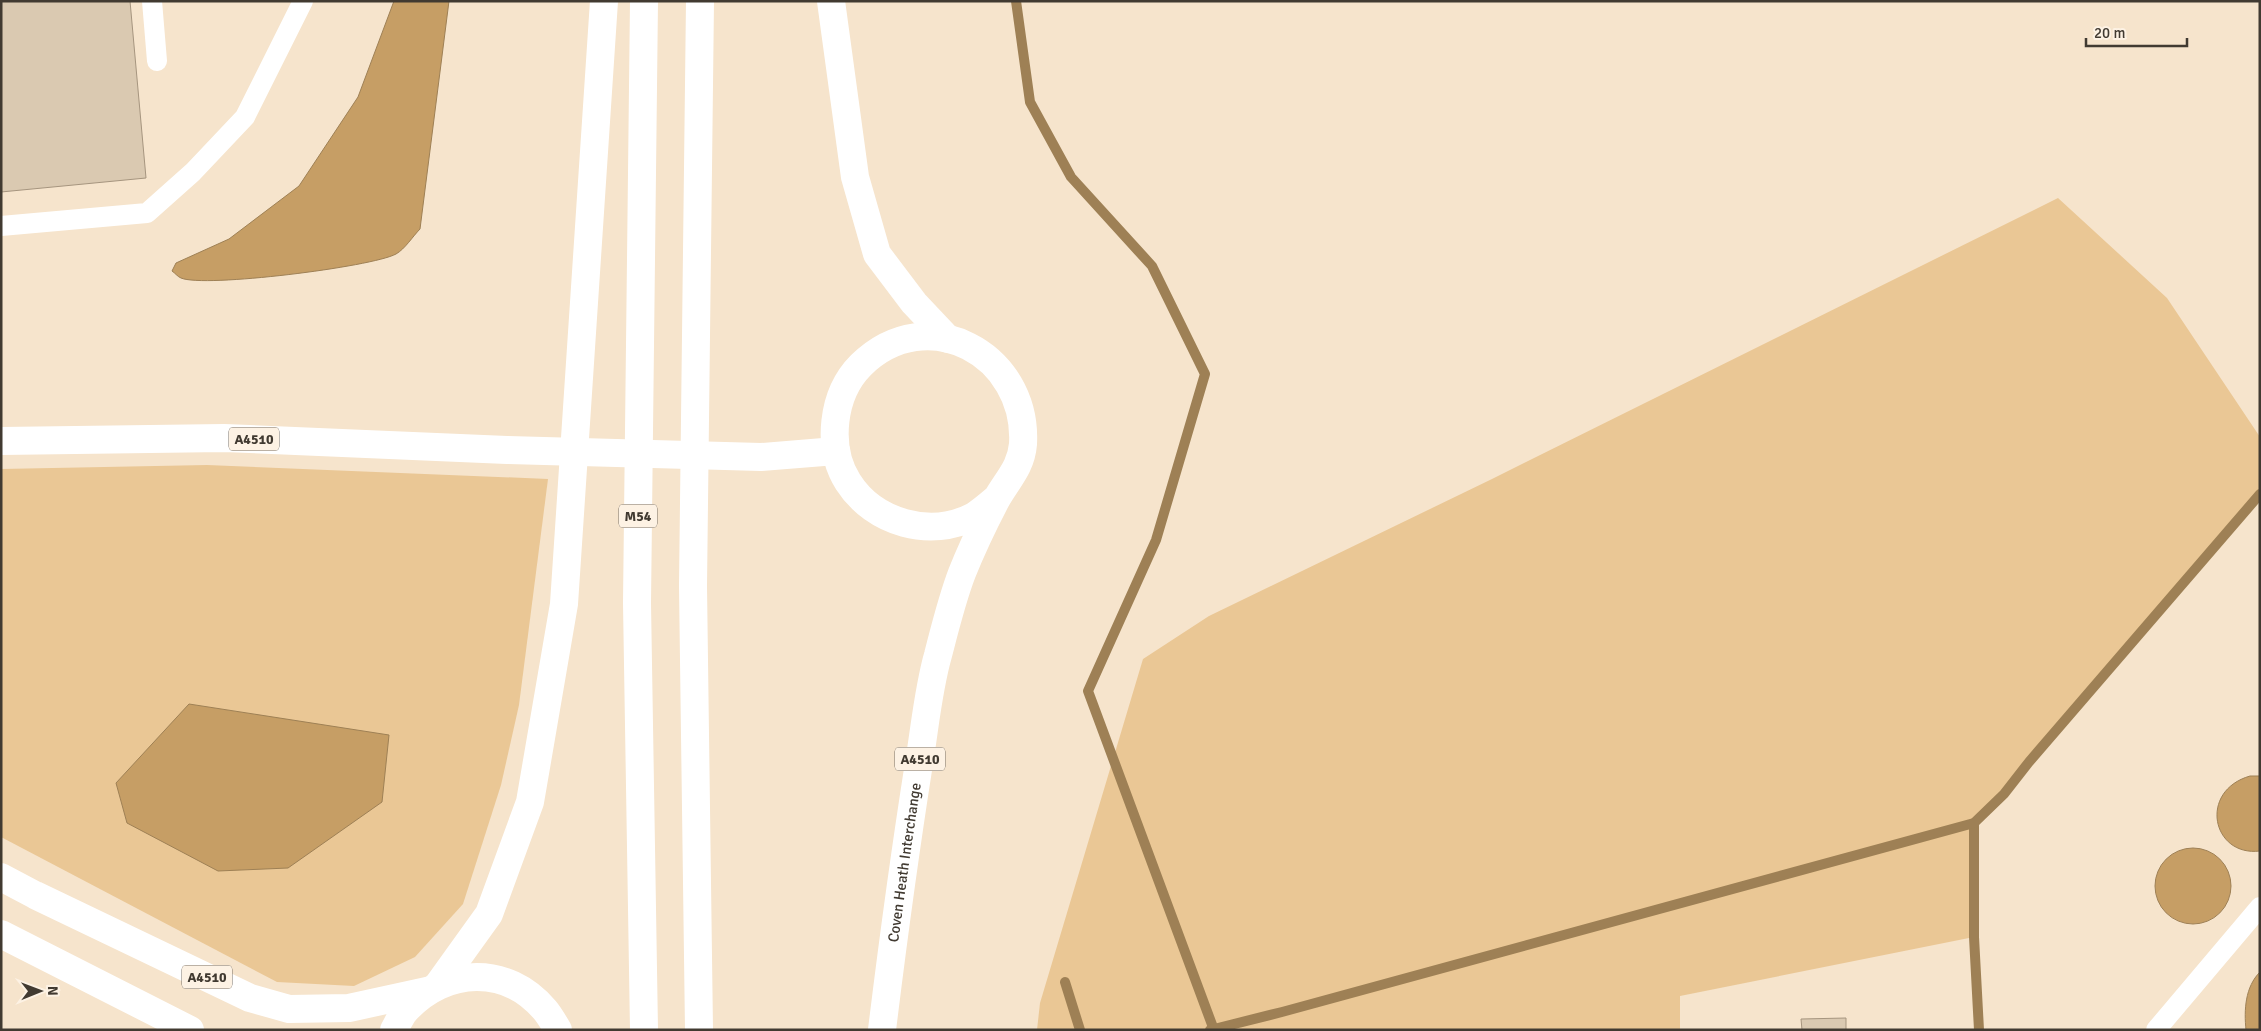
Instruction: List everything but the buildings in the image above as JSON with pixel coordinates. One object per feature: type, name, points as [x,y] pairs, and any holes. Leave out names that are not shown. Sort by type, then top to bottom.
[{"type":"main road","points":[[433,988],[489,914],[532,793],[564,604],[604,1]]},
{"type":"main road","name":"M54","points":[[644,1],[637,603],[644,1030]]},
{"type":"main road","points":[[698,1030],[693,586],[700,1]]},
{"type":"main road","points":[[831,1],[855,177],[877,254],[914,303],[948,339]]},
{"type":"main road","name":"Coven Heath Interchange","points":[[882,1030],[900,878],[936,660],[962,574],[997,498],[1014,475],[1023,447],[1023,418],[1014,390],[998,367],[975,348],[948,339],[916,338],[886,347],[861,366],[843,392],[834,422],[836,451],[847,481],[866,503],[890,519],[918,527],[947,526],[974,516],[997,498]]},
{"type":"main road","name":"A4510","points":[[1,441],[224,438],[507,450],[761,457],[836,451]]},
{"type":"main road","name":"A4510","points":[[1,877],[35,896],[250,998],[289,1010],[349,1008],[433,988],[461,978],[485,977],[508,983],[529,994],[546,1011],[558,1030]]},
{"type":"main road","points":[[1,934],[190,1030]]},
{"type":"main road","name":"A4510","points":[[394,1030],[405,1011],[433,988]]},
{"type":"lane","points":[[152,1],[157,61]]},
{"type":"lane","points":[[1,226],[147,213],[193,172],[245,117],[303,1]]},
{"type":"lane","points":[[2156,1030],[2260,907]]},
{"type":"shaded area","points":[[394,1],[449,1],[420,229],[406,246],[396,254],[356,265],[253,278],[196,280],[179,277],[172,271],[176,263],[229,239],[299,186],[358,97]]},
{"type":"shaded area","points":[[2058,198],[2167,298],[2260,437],[2260,494],[2029,762],[2004,794],[1974,823],[1974,937],[1680,996],[1680,1030],[1037,1030],[1040,1003],[1143,659],[1209,616],[1492,479]]},
{"type":"shaded area","points":[[207,465],[548,479],[519,705],[501,785],[463,904],[415,957],[354,986],[277,982],[1,837],[1,469]]},
{"type":"shaded area","points":[[189,704],[389,735],[382,802],[288,868],[218,871],[127,823],[116,783]]},
{"type":"shaded area","points":[[2250,776],[2260,776],[2260,851],[2244,850],[2231,844],[2222,834],[2218,821],[2218,808],[2223,795],[2234,784]]},
{"type":"shaded area","points":[[2193,848],[2207,851],[2220,859],[2228,872],[2231,886],[2228,900],[2220,913],[2207,921],[2193,924],[2179,921],[2166,913],[2158,900],[2155,886],[2158,872],[2166,859],[2179,851]]},
{"type":"shaded area","points":[[2260,972],[2260,1030],[2246,1030],[2245,1015],[2248,992]]},
{"type":"waterway","points":[[1016,1],[1030,102],[1071,177],[1152,266],[1205,374],[1156,540],[1088,691],[1214,1030]]},
{"type":"waterway","points":[[1210,1030],[1974,823],[2004,794],[2029,762],[2260,494]]},
{"type":"waterway","points":[[1974,823],[1974,937],[1979,1030]]},
{"type":"waterway","points":[[1065,982],[1080,1030]]}]
